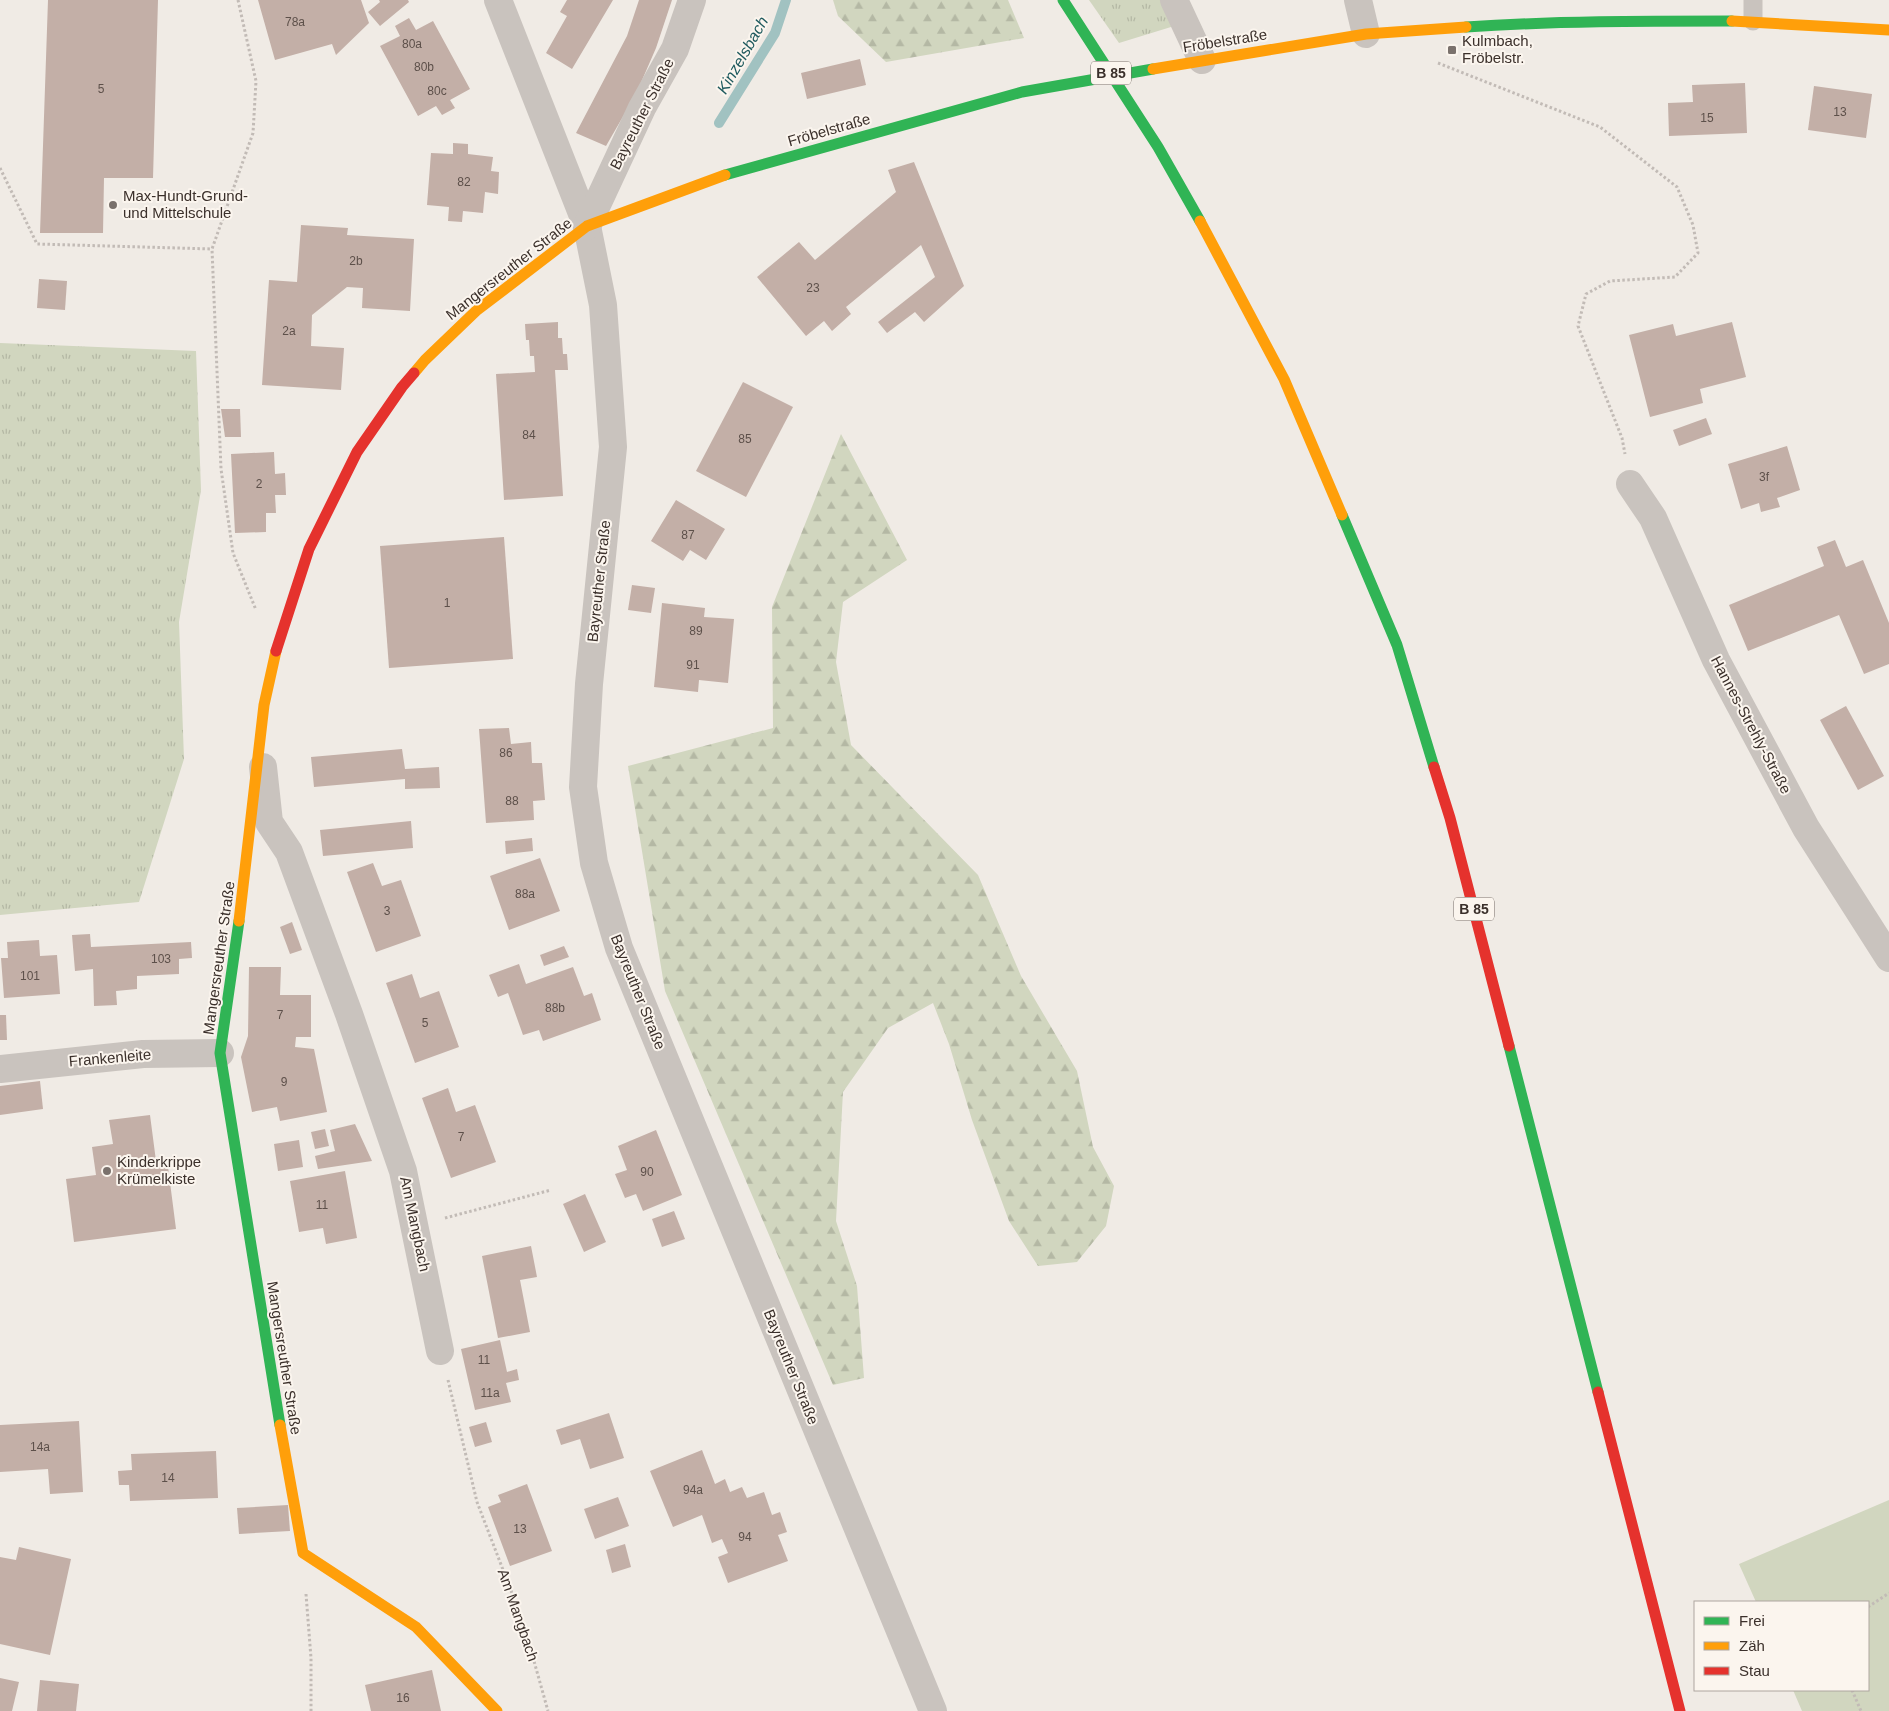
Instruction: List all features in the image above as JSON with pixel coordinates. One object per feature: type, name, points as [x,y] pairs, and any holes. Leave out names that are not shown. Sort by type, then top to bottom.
[{"type":"street","name":"Bayreuther Straße","points":[[498,0],[587,226],[603,306],[613,447],[589,684],[582,787],[594,864],[619,948],[933,1711]]},
{"type":"street","name":"Bayreuther Straße","points":[[587,226],[642,108],[675,49],[692,0]]},
{"type":"street","name":"B 85","points":[[1063,0],[1158,147],[1216,249],[1284,379],[1396,645],[1450,818],[1680,1711]]},
{"type":"street","points":[[1174,0],[1202,60]]},
{"type":"street","points":[[1358,0],[1366,34]]},
{"type":"street","name":"Fröbelstraße","points":[[587,226],[712,179],[1022,92],[1202,60],[1366,34],[1515,24],[1631,21],[1753,21],[1889,30]]},
{"type":"street","name":"Mangersreuther Straße","points":[[303,1553],[272,1381],[220,1053],[242,904],[264,705],[274,657],[309,549],[357,452],[402,387],[425,360],[476,311],[587,226]]},
{"type":"street","name":"Hannes-Strehly-Straße","points":[[1630,484],[1653,518],[1716,660],[1806,828],[1889,958]]},
{"type":"street","name":"Am Mangbach","points":[[260,745],[269,822],[289,852],[349,1014],[403,1171],[440,1351]]},
{"type":"street","name":"Frankenleite","points":[[0,1069],[142,1054],[220,1053]]},
{"type":"street","points":[[303,1553],[416,1627],[497,1711]]},
{"type":"lane","points":[[1753,0],[1753,21]]},
{"type":"path","points":[[238,0],[256,81],[253,133],[212,249],[221,469],[233,552],[274,657]]},
{"type":"path","points":[[1429,59],[1600,127],[1677,187],[1693,225],[1698,253],[1675,277],[1610,282],[1586,294],[1578,326],[1622,438],[1630,484]]},
{"type":"path","points":[[0,168],[38,244],[212,249]]},
{"type":"path","points":[[415,1226],[551,1190]]},
{"type":"path","name":"Am Mangbach","points":[[440,1351],[477,1502],[523,1622],[548,1711]]},
{"type":"path","points":[[303,1553],[311,1658],[311,1711]]},
{"type":"path","points":[[1869,1607],[1889,1593]]},
{"type":"path","points":[[1852,1691],[1861,1711]]},
{"type":"green space","points":[[833,0],[1008,0],[1024,38],[886,62],[838,16]]},
{"type":"green space","points":[[1089,0],[1174,0],[1184,23],[1119,43]]},
{"type":"green space","points":[[0,343],[196,351],[201,490],[179,622],[184,759],[139,902],[0,915]]},
{"type":"green space","points":[[841,434],[907,560],[843,602],[836,662],[851,745],[978,875],[1021,976],[1077,1071],[1093,1147],[1114,1186],[1106,1226],[1077,1262],[1038,1266],[1009,1221],[972,1120],[949,1044],[933,1003],[888,1028],[843,1092],[836,1221],[857,1286],[864,1378],[833,1385],[665,991],[628,766],[773,728],[772,607]]},
{"type":"green space","points":[[1889,1500],[1889,1711],[1802,1711],[1793,1691],[1869,1691],[1869,1601],[1756,1601],[1739,1564]]},
{"type":"building","points":[[48,0],[158,0],[153,178],[104,178],[103,233],[40,233]]},
{"type":"building","points":[[258,0],[361,0],[369,23],[336,55],[332,44],[275,60]]},
{"type":"building","points":[[379,0],[408,0],[409,2],[380,26],[368,12],[380,2]]},
{"type":"building","points":[[567,0],[613,0],[572,69],[546,53],[567,16],[560,12]]},
{"type":"building","points":[[639,0],[672,0],[656,48],[636,94],[606,146],[576,133],[627,36]]},
{"type":"building","points":[[409,18],[416,30],[433,21],[470,89],[450,100],[455,108],[442,115],[436,106],[418,116],[380,46],[400,36],[395,26]]},
{"type":"building","points":[[860,59],[866,85],[807,99],[801,73]]},
{"type":"building","points":[[1745,83],[1747,133],[1669,136],[1668,103],[1693,102],[1692,85]]},
{"type":"building","points":[[1814,86],[1872,94],[1866,138],[1808,130]]},
{"type":"building","points":[[453,143],[468,144],[468,154],[493,157],[491,171],[499,172],[498,194],[485,192],[483,213],[463,211],[462,222],[448,221],[449,207],[427,205],[431,153],[453,154]]},
{"type":"building","points":[[914,162],[964,286],[924,322],[915,312],[887,333],[878,322],[935,277],[921,245],[846,307],[851,314],[832,331],[824,321],[806,336],[757,277],[799,242],[815,260],[896,192],[888,170]]},
{"type":"building","points":[[301,225],[348,228],[347,235],[414,239],[410,311],[362,308],[363,288],[347,287],[312,315],[311,346],[344,348],[341,390],[262,385],[269,280],[297,282]]},
{"type":"building","points":[[39,279],[67,281],[65,310],[37,308]]},
{"type":"building","points":[[558,322],[558,338],[562,338],[563,354],[567,354],[568,370],[555,370],[563,496],[504,500],[496,374],[535,372],[534,356],[530,356],[529,340],[526,340],[525,324]]},
{"type":"building","points":[[1732,322],[1746,377],[1700,389],[1703,403],[1650,417],[1629,335],[1673,324],[1676,336]]},
{"type":"building","points":[[743,382],[793,407],[746,497],[696,471]]},
{"type":"building","points":[[221,409],[240,409],[241,437],[225,437]]},
{"type":"building","points":[[1706,418],[1712,434],[1679,446],[1673,430]]},
{"type":"building","points":[[1787,446],[1800,490],[1777,498],[1780,507],[1761,512],[1759,503],[1741,509],[1728,464]]},
{"type":"building","points":[[274,452],[275,474],[285,473],[286,495],[275,495],[276,513],[266,513],[266,532],[235,533],[231,454]]},
{"type":"building","points":[[676,500],[725,529],[706,560],[690,550],[683,561],[651,541]]},
{"type":"building","points":[[504,537],[513,659],[389,668],[380,546]]},
{"type":"building","points":[[1835,540],[1846,567],[1863,560],[1889,623],[1889,664],[1864,674],[1839,615],[1748,651],[1729,605],[1824,566],[1817,547]]},
{"type":"building","points":[[632,585],[655,588],[651,613],[628,610]]},
{"type":"building","points":[[662,603],[705,608],[704,617],[734,619],[728,683],[699,680],[698,692],[654,687]]},
{"type":"building","points":[[1846,706],[1884,776],[1858,790],[1820,720]]},
{"type":"building","points":[[509,728],[511,744],[531,742],[532,763],[542,763],[545,800],[533,801],[534,820],[486,823],[479,729]]},
{"type":"building","points":[[402,749],[405,769],[439,767],[440,788],[405,789],[405,779],[314,787],[311,757]]},
{"type":"building","points":[[411,821],[413,848],[323,856],[320,830]]},
{"type":"building","points":[[532,838],[533,851],[506,854],[505,841]]},
{"type":"building","points":[[540,858],[560,911],[509,930],[490,876]]},
{"type":"building","points":[[373,863],[382,886],[401,880],[421,936],[376,952],[347,872]]},
{"type":"building","points":[[292,922],[302,950],[290,954],[280,927]]},
{"type":"building","points":[[90,934],[91,947],[191,942],[192,958],[179,959],[179,974],[137,976],[137,989],[116,991],[117,1005],[94,1006],[93,969],[75,971],[72,935]]},
{"type":"building","points":[[39,940],[40,956],[57,955],[60,994],[4,998],[1,958],[8,958],[7,942]]},
{"type":"building","points":[[564,946],[569,957],[544,966],[540,955]]},
{"type":"building","points":[[519,964],[526,984],[573,967],[584,996],[592,993],[601,1020],[543,1041],[539,1030],[523,1035],[508,993],[498,997],[489,975]]},
{"type":"building","points":[[249,967],[281,967],[280,995],[311,995],[311,1037],[296,1037],[295,1047],[314,1049],[327,1112],[280,1121],[277,1107],[252,1112],[241,1057],[248,1036]]},
{"type":"building","points":[[412,974],[420,998],[439,991],[459,1047],[415,1063],[386,983]]},
{"type":"building","points":[[0,1015],[6,1015],[7,1040],[0,1040]]},
{"type":"building","points":[[40,1081],[43,1109],[0,1115],[0,1086]]},
{"type":"building","points":[[448,1088],[456,1112],[475,1105],[496,1162],[451,1178],[422,1098]]},
{"type":"building","points":[[150,1115],[156,1161],[167,1159],[176,1229],[74,1242],[66,1179],[96,1175],[92,1147],[113,1144],[109,1120]]},
{"type":"building","points":[[355,1124],[372,1161],[318,1169],[315,1156],[335,1151],[330,1130]]},
{"type":"building","points":[[325,1129],[329,1146],[315,1149],[311,1132]]},
{"type":"building","points":[[656,1130],[682,1195],[643,1211],[636,1194],[625,1198],[615,1174],[627,1170],[618,1146]]},
{"type":"building","points":[[299,1140],[303,1167],[278,1171],[274,1144]]},
{"type":"building","points":[[345,1171],[357,1238],[326,1244],[323,1228],[299,1232],[290,1181]]},
{"type":"building","points":[[585,1194],[606,1242],[584,1252],[563,1204]]},
{"type":"building","points":[[674,1211],[685,1239],[662,1247],[652,1219]]},
{"type":"building","points":[[531,1246],[537,1277],[520,1280],[530,1332],[498,1338],[482,1256]]},
{"type":"building","points":[[500,1340],[507,1372],[517,1369],[519,1380],[506,1383],[511,1402],[475,1410],[461,1349]]},
{"type":"building","points":[[609,1413],[624,1458],[590,1469],[580,1439],[561,1445],[556,1430]]},
{"type":"building","points":[[79,1421],[83,1492],[50,1494],[48,1469],[0,1472],[0,1425]]},
{"type":"building","points":[[486,1422],[492,1442],[475,1447],[469,1427]]},
{"type":"building","points":[[702,1450],[715,1484],[725,1479],[730,1492],[742,1487],[747,1498],[764,1492],[772,1515],[780,1512],[787,1532],[778,1535],[788,1561],[728,1583],[718,1557],[728,1553],[722,1539],[712,1543],[702,1515],[673,1527],[650,1471]]},
{"type":"building","points":[[216,1451],[218,1498],[130,1501],[129,1485],[119,1485],[118,1471],[132,1470],[131,1454]]},
{"type":"building","points":[[527,1484],[552,1551],[510,1566],[488,1507],[501,1502],[498,1495]]},
{"type":"building","points":[[618,1497],[629,1526],[595,1539],[584,1509]]},
{"type":"building","points":[[288,1505],[290,1531],[239,1534],[237,1508]]},
{"type":"building","points":[[625,1544],[631,1567],[612,1573],[606,1550]]},
{"type":"building","points":[[19,1547],[71,1559],[50,1655],[0,1644],[0,1557],[16,1560]]},
{"type":"building","points":[[432,1670],[441,1711],[371,1711],[365,1685]]},
{"type":"building","points":[[0,1678],[19,1682],[12,1711],[0,1711]]},
{"type":"building","points":[[40,1680],[79,1684],[76,1711],[37,1711]]},
{"type":"waterway","name":"Kinzelsbach","points":[[719,123],[775,33],[786,0]]},
{"type":"traffic: fast","points":[[1063,0],[1158,147],[1200,221]]},
{"type":"traffic: fast","points":[[1466,27],[1566,22],[1732,21]]},
{"type":"traffic: fast","points":[[725,175],[1022,92],[1153,69]]},
{"type":"traffic: fast","points":[[1342,515],[1397,645],[1434,767]]},
{"type":"traffic: fast","points":[[239,921],[220,1053],[280,1425]]},
{"type":"traffic: fast","points":[[1509,1046],[1598,1392]]},
{"type":"traffic: slow","points":[[1732,21],[1889,30]]},
{"type":"traffic: slow","points":[[1153,69],[1366,34],[1466,27]]},
{"type":"traffic: slow","points":[[414,373],[476,311],[587,226],[725,175]]},
{"type":"traffic: slow","points":[[1200,221],[1284,379],[1342,515]]},
{"type":"traffic: slow","points":[[239,921],[264,705],[276,651]]},
{"type":"traffic: slow","points":[[280,1425],[303,1553],[416,1627],[497,1711]]},
{"type":"traffic: jam","points":[[276,651],[309,549],[357,452],[402,387],[414,373]]},
{"type":"traffic: jam","points":[[1434,767],[1450,818],[1509,1046]]},
{"type":"traffic: jam","points":[[1598,1392],[1680,1711]]},
{"type":"place","name":"Kulmbach, Fröbelstr.","points":[[1452,50]]},
{"type":"place","name":"Max-Hundt-Grund- und Mittelschule","points":[[113,205]]},
{"type":"place","name":"Kinderkrippe Krümelkiste","points":[[107,1171]]}]
